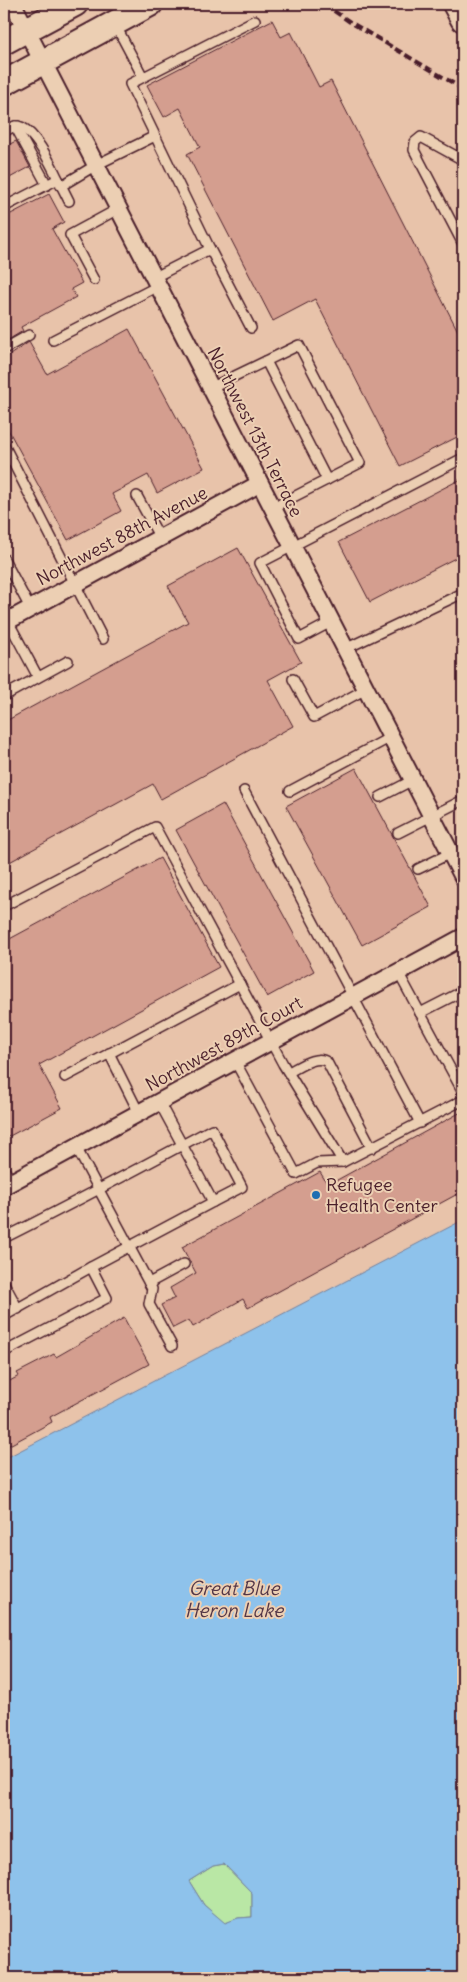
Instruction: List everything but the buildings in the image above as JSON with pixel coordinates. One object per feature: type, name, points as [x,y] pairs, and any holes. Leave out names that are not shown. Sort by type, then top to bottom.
[{"type":"main road","points":[[4,42],[75,4]]},
{"type":"main road","points":[[4,83],[150,4]]},
{"type":"main road","points":[[455,4],[463,19]]},
{"type":"street","name":"Northwest 13th Terrace","points":[[13,4],[463,877]]},
{"type":"street","name":"Northwest 88th Avenue","points":[[6,622],[259,484]]},
{"type":"street","name":"Northwest 89th Court","points":[[6,1179],[76,1147],[463,937]]},
{"type":"lane","points":[[251,328],[210,249],[130,84],[255,20]]},
{"type":"lane","points":[[114,23],[143,77]]},
{"type":"lane","points":[[4,132],[14,126],[20,126],[40,146],[48,156],[69,201]]},
{"type":"lane","points":[[14,126],[47,185]]},
{"type":"lane","points":[[4,207],[47,185],[60,183],[155,136]]},
{"type":"lane","points":[[463,160],[421,137],[415,142],[414,150],[463,244]]},
{"type":"lane","points":[[94,280],[70,235],[118,209]]},
{"type":"lane","points":[[53,340],[210,249]]},
{"type":"lane","points":[[4,349],[29,335]]},
{"type":"lane","points":[[210,388],[299,345],[360,463],[272,508]]},
{"type":"lane","points":[[266,361],[327,480]]},
{"type":"lane","points":[[4,445],[103,639]]},
{"type":"lane","points":[[331,622],[300,639],[260,563],[463,458]]},
{"type":"lane","points":[[137,496],[160,538]]},
{"type":"lane","points":[[4,559],[30,608]]},
{"type":"lane","points":[[345,649],[463,593]]},
{"type":"lane","points":[[6,622],[38,677]]},
{"type":"lane","points":[[4,696],[68,661]]},
{"type":"lane","points":[[293,679],[314,717],[366,689]]},
{"type":"lane","points":[[290,791],[391,737]]},
{"type":"lane","points":[[380,797],[413,780]]},
{"type":"lane","points":[[244,791],[420,1123]]},
{"type":"lane","points":[[398,833],[463,800]]},
{"type":"lane","points":[[4,906],[154,827],[271,1041],[343,1162]]},
{"type":"lane","points":[[418,869],[451,852]]},
{"type":"lane","points":[[398,972],[463,1092]]},
{"type":"lane","points":[[65,1076],[240,984]]},
{"type":"lane","points":[[420,1013],[463,990]]},
{"type":"lane","points":[[109,1053],[139,1113]]},
{"type":"lane","points":[[289,1072],[316,1059],[324,1059],[328,1062],[372,1148]]},
{"type":"lane","points":[[235,1061],[296,1174],[317,1163],[343,1162],[463,1100]]},
{"type":"lane","points":[[159,1102],[213,1202]]},
{"type":"lane","points":[[4,1238],[212,1129],[242,1187],[129,1246],[4,1316]]},
{"type":"lane","points":[[76,1147],[152,1288],[149,1304],[172,1346]]},
{"type":"lane","points":[[149,1283],[184,1264]]},
{"type":"lane","points":[[4,1352],[107,1298],[91,1267]]},
{"type":"lane","points":[[4,1283],[18,1309]]},
{"type":"green space","points":[[224,1864],[252,1893],[252,1917],[238,1918],[225,1924],[204,1905],[189,1881],[213,1866]]},
{"type":"water","name":"Great Blue Heron Lake","points":[[463,1220],[463,1978],[4,1978],[4,1459]],"holes":[[[224,1864],[252,1893],[252,1917],[238,1918],[225,1923],[204,1905],[189,1881],[213,1866]]]},
{"type":"railway","points":[[324,4],[350,22],[463,89]]},
{"type":"place","name":"Refugee Health Center","points":[[316,1195]]}]
